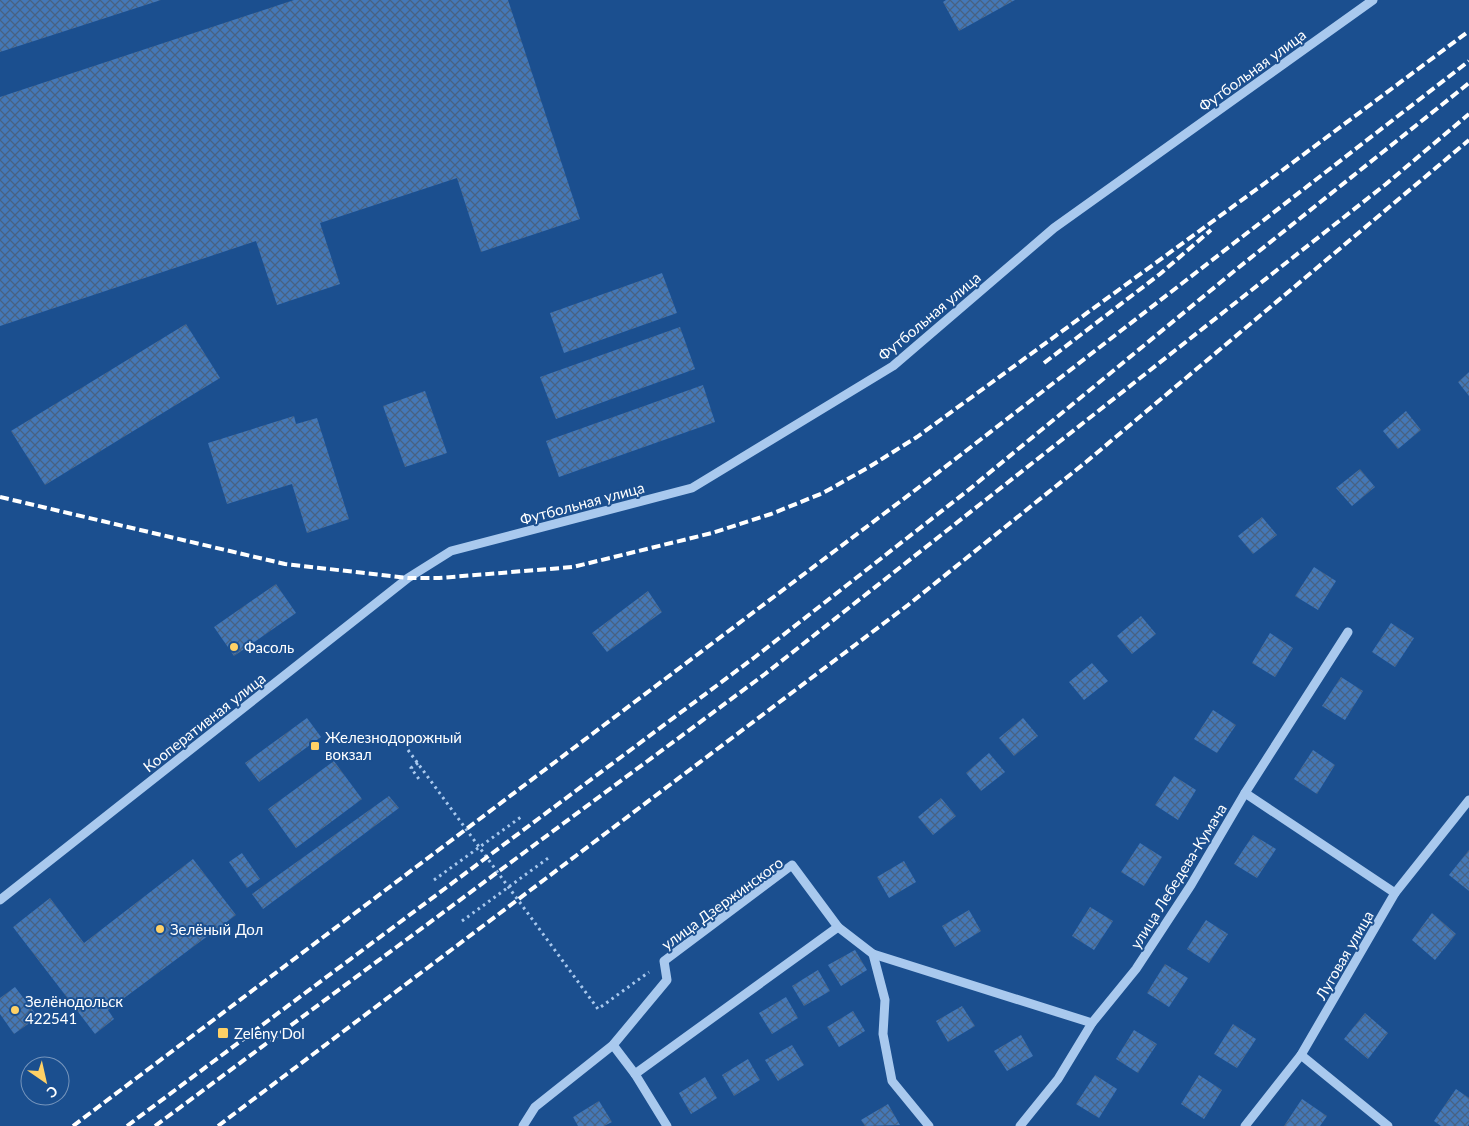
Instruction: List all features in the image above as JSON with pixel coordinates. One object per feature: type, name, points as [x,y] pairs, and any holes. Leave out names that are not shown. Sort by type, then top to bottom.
[{"type":"street","name":"Футбольная улица","points":[[451,551],[692,488],[893,366],[1054,228],[1373,0]]},
{"type":"street","name":"Кооперативная улица","points":[[0,900],[408,578],[451,551]]},
{"type":"street","name":"улица Лебедева-Кумача","points":[[1020,1126],[1058,1079],[1092,1023],[1136,969],[1192,886],[1245,792],[1348,632]]},
{"type":"street","points":[[1245,792],[1396,893]]},
{"type":"street","name":"Луговая улица","points":[[1245,1126],[1301,1055],[1396,893],[1469,800]]},
{"type":"street","name":"улица Дзержинского","points":[[523,1126],[535,1107],[613,1045],[667,980],[664,961],[792,866],[838,927],[874,954],[1092,1023]]},
{"type":"street","points":[[635,1074],[838,927]]},
{"type":"street","points":[[874,954],[885,1000],[883,1034],[892,1081],[929,1126]]},
{"type":"street","points":[[613,1045],[635,1074],[667,1126]]},
{"type":"street","points":[[1301,1055],[1388,1126]]},
{"type":"path","points":[[408,750],[598,1009],[664,961]]},
{"type":"path","points":[[418,763],[411,768],[420,782]]},
{"type":"path","points":[[434,880],[521,817]]},
{"type":"path","points":[[462,921],[551,856]]},
{"type":"building","points":[[0,0],[161,0],[0,52]]},
{"type":"building","points":[[294,0],[508,0],[580,219],[481,252],[457,178],[320,223],[340,284],[277,305],[256,241],[0,326],[0,97]]},
{"type":"building","points":[[946,0],[1015,0],[959,31],[943,2]]},
{"type":"building","points":[[662,273],[677,313],[564,353],[550,313]]},
{"type":"building","points":[[186,324],[220,378],[45,485],[11,431]]},
{"type":"building","points":[[680,327],[695,369],[556,419],[540,377]]},
{"type":"building","points":[[1469,372],[1469,396],[1458,382]]},
{"type":"building","points":[[703,385],[715,422],[559,477],[546,441]]},
{"type":"building","points":[[425,391],[447,453],[405,467],[383,406]]},
{"type":"building","points":[[1406,411],[1421,430],[1398,449],[1383,431]]},
{"type":"building","points":[[294,416],[296,424],[317,418],[349,519],[307,533],[292,484],[227,504],[208,443]]},
{"type":"building","points":[[1360,469],[1375,487],[1352,506],[1336,488]]},
{"type":"building","points":[[1262,517],[1277,535],[1253,554],[1238,536]]},
{"type":"building","points":[[1314,567],[1336,581],[1318,610],[1295,596]]},
{"type":"building","points":[[276,584],[296,613],[234,656],[214,627]]},
{"type":"building","points":[[648,591],[662,612],[607,652],[592,633]]},
{"type":"building","points":[[1141,616],[1156,634],[1132,654],[1117,636]]},
{"type":"building","points":[[1391,623],[1414,638],[1395,667],[1372,652]]},
{"type":"building","points":[[1270,633],[1293,648],[1275,677],[1252,663]]},
{"type":"building","points":[[1092,663],[1108,681],[1084,700],[1069,682]]},
{"type":"building","points":[[1341,677],[1363,691],[1345,720],[1322,706]]},
{"type":"building","points":[[1213,710],[1236,725],[1217,753],[1194,739]]},
{"type":"building","points":[[307,718],[321,737],[259,782],[245,763]]},
{"type":"building","points":[[1023,718],[1038,736],[1014,756],[999,738]]},
{"type":"building","points":[[1313,750],[1335,765],[1317,794],[1294,779]]},
{"type":"building","points":[[989,753],[1005,772],[981,791],[966,773]]},
{"type":"building","points":[[334,761],[362,799],[296,848],[268,809]]},
{"type":"building","points":[[1174,776],[1196,790],[1178,820],[1155,805]]},
{"type":"building","points":[[389,796],[399,808],[263,909],[252,894]]},
{"type":"building","points":[[941,798],[956,816],[933,835],[918,817]]},
{"type":"building","points":[[1253,835],[1276,849],[1257,878],[1234,864]]},
{"type":"building","points":[[1140,843],[1162,857],[1144,886],[1121,872]]},
{"type":"building","points":[[1469,850],[1469,891],[1449,875]]},
{"type":"building","points":[[242,853],[260,879],[247,888],[229,862]]},
{"type":"building","name":"Зелёный Дол","points":[[193,859],[236,915],[108,1010],[114,1019],[95,1034],[13,927],[50,898],[84,943]]},
{"type":"building","points":[[904,861],[916,882],[889,898],[877,877]]},
{"type":"building","points":[[1090,907],[1113,921],[1094,950],[1072,936]]},
{"type":"building","points":[[969,910],[981,931],[955,947],[942,926]]},
{"type":"building","points":[[1432,913],[1456,934],[1435,960],[1412,940]]},
{"type":"building","points":[[1206,920],[1228,934],[1209,963],[1187,949]]},
{"type":"building","points":[[855,950],[867,970],[841,986],[828,965]]},
{"type":"building","points":[[1165,964],[1188,978],[1169,1007],[1147,993]]},
{"type":"building","points":[[818,970],[830,991],[804,1006],[792,986]]},
{"type":"building","points":[[15,987],[38,1017],[14,1034],[0,1014],[0,998]]},
{"type":"building","points":[[786,997],[798,1018],[772,1034],[759,1013]]},
{"type":"building","points":[[962,1006],[975,1026],[948,1042],[936,1021]]},
{"type":"building","points":[[853,1011],[865,1031],[839,1047],[827,1027]]},
{"type":"building","points":[[1365,1013],[1388,1033],[1368,1059],[1344,1039]]},
{"type":"building","points":[[1233,1024],[1256,1039],[1237,1068],[1214,1054]]},
{"type":"building","points":[[1134,1030],[1157,1044],[1138,1073],[1116,1059]]},
{"type":"building","points":[[1021,1035],[1033,1056],[1007,1071],[994,1051]]},
{"type":"building","points":[[792,1045],[804,1065],[778,1081],[765,1060]]},
{"type":"building","points":[[748,1059],[760,1080],[734,1096],[722,1075]]},
{"type":"building","points":[[1095,1075],[1117,1089],[1099,1118],[1076,1104]]},
{"type":"building","points":[[1199,1075],[1222,1090],[1204,1119],[1181,1104]]},
{"type":"building","points":[[705,1077],[717,1098],[691,1114],[679,1093]]},
{"type":"building","points":[[1456,1089],[1469,1098],[1469,1124],[1468,1126],[1441,1126],[1434,1121]]},
{"type":"building","points":[[1302,1099],[1327,1116],[1320,1126],[1284,1126]]},
{"type":"building","points":[[599,1101],[612,1122],[604,1126],[578,1126],[573,1117]]},
{"type":"building","points":[[888,1104],[900,1125],[865,1126],[861,1120]]},
{"type":"railway","points":[[0,497],[285,564],[408,578],[439,578],[573,567],[712,533],[771,514],[823,493],[917,437],[1272,178],[1469,31]]},
{"type":"railway","points":[[73,1126],[918,488],[1469,61]]},
{"type":"railway","points":[[127,1126],[755,657],[966,492],[1238,268],[1469,83]]},
{"type":"railway","points":[[155,1126],[765,674],[1386,184],[1469,114]]},
{"type":"railway","points":[[218,1126],[908,605],[1086,462],[1469,140]]},
{"type":"railway","points":[[1044,363],[1160,274],[1211,230]]},
{"type":"place","name":"Фасоль","points":[[234,647]]},
{"type":"place","name":"Железнодорожный вокзал","points":[[315,746]]},
{"type":"place","name":"Зелёный Дол","points":[[160,929]]},
{"type":"place","name":"Зелёнодольск 422541","points":[[15,1010]]},
{"type":"place","name":"Zeleny Dol","points":[[223,1033]]}]
